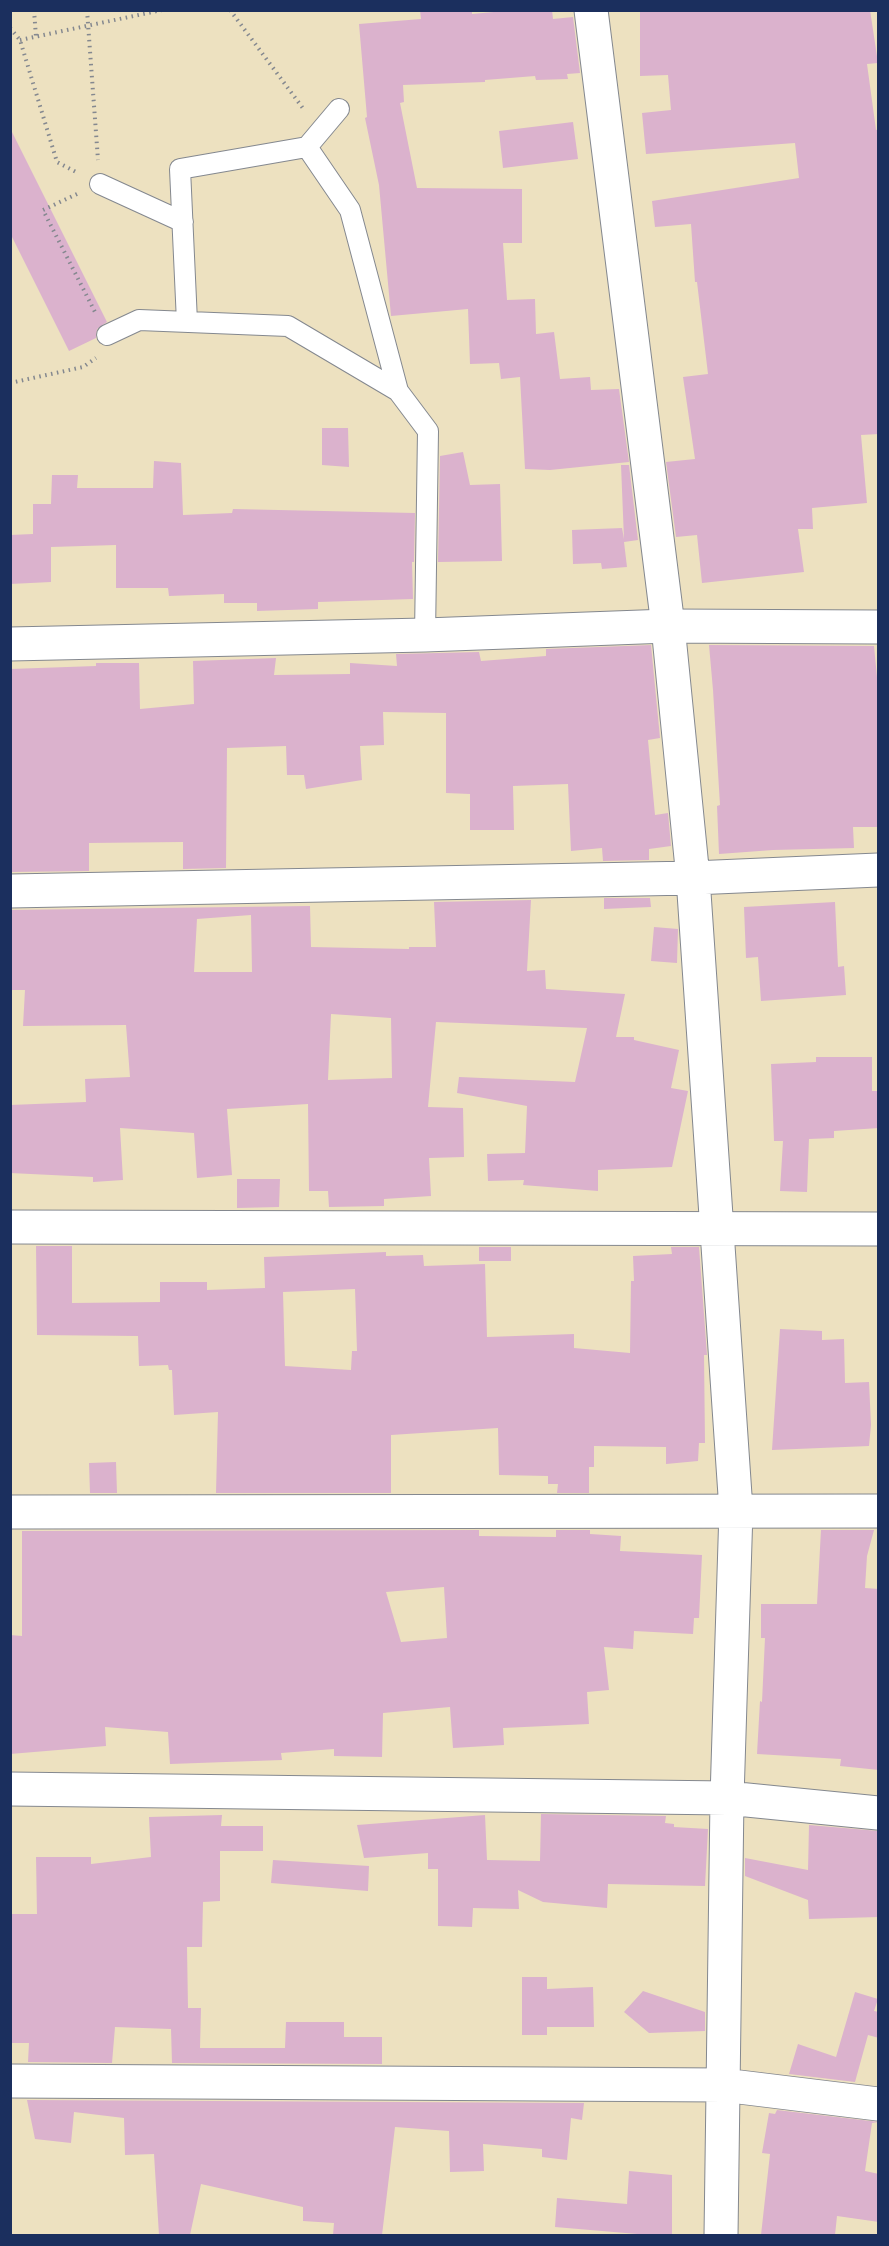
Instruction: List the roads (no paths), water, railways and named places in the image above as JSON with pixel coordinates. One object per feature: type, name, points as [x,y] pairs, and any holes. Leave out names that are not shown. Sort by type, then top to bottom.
[{"type":"street","points":[[591,10],[668,626],[693,878],[735,1510],[727,1798],[721,2235]]},
{"type":"street","points":[[10,644],[425,635],[668,626],[879,627]]},
{"type":"street","points":[[10,891],[693,878],[879,870]]},
{"type":"street","points":[[10,1227],[879,1229]]},
{"type":"street","points":[[10,1512],[879,1511]]},
{"type":"street","points":[[10,1790],[727,1798],[879,1813]]},
{"type":"street","points":[[10,2081],[723,2085],[879,2104]]},
{"type":"lane","points":[[187,322],[180,169],[307,147],[339,110]]},
{"type":"lane","points":[[307,147],[350,210],[398,391],[428,431],[425,635]]},
{"type":"lane","points":[[100,184],[183,222]]},
{"type":"lane","points":[[107,336],[139,320],[288,326],[398,391]]}]
